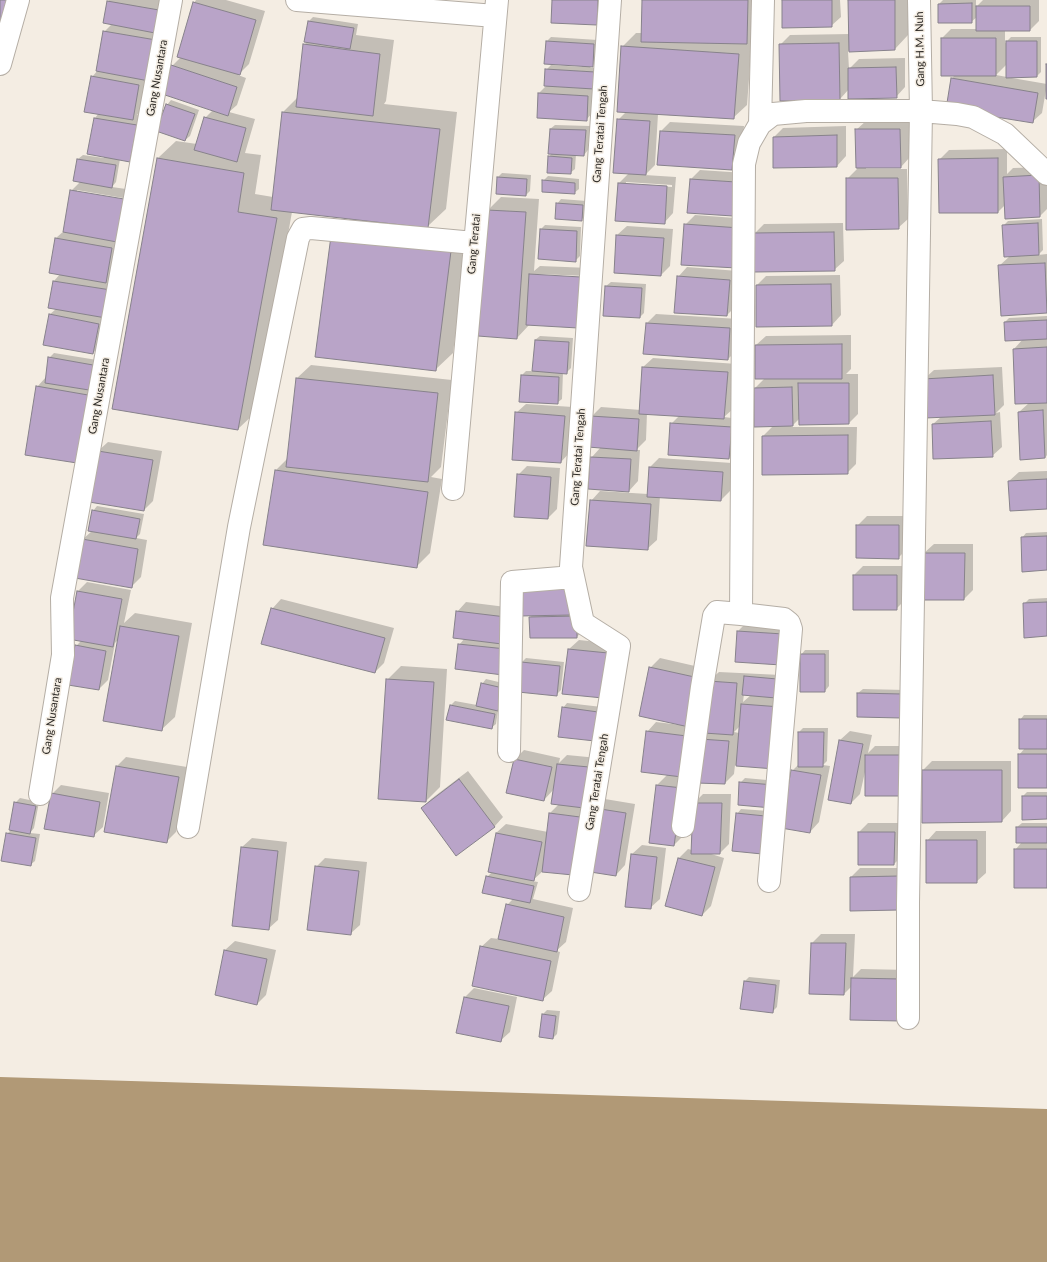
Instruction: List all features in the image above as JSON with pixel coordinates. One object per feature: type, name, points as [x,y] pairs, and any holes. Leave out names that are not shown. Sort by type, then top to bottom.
[{"type":"street","points":[[0,64],[18,0]]},
{"type":"street","name":"Gang Nusantara","points":[[40,794],[62,655],[62,598],[171,0]]},
{"type":"street","points":[[297,0],[496,8]]},
{"type":"street","name":"Gang Teratai Tengah","points":[[579,890],[619,646],[583,623],[571,567],[610,0]]},
{"type":"street","points":[[760,124],[763,0]]},
{"type":"street","name":"Gang H.M. Nuh","points":[[908,1018],[908,887],[921,105],[919,0]]},
{"type":"street","name":"Gang Teratai","points":[[453,489],[496,8]]},
{"type":"street","points":[[741,614],[744,164],[750,143],[760,124],[773,114],[921,105],[973,117],[986,122],[1005,134],[1047,174]]},
{"type":"street","points":[[188,827],[239,527],[298,238],[303,229],[311,228],[474,243]]},
{"type":"street","points":[[509,750],[512,582],[573,577]]},
{"type":"street","points":[[683,826],[702,687],[714,616],[717,612],[784,619],[789,623],[791,629],[769,881]]},
{"type":"shaded area","points":[[0,1077],[1047,1109],[1047,1262],[0,1262]]},
{"type":"building","points":[[0,0],[8,0],[0,28]]},
{"type":"building","points":[[552,0],[598,0],[597,25],[551,23]]},
{"type":"building","points":[[642,0],[748,0],[747,44],[641,42]]},
{"type":"building","points":[[782,0],[832,0],[832,27],[782,28]]},
{"type":"building","points":[[848,0],[895,0],[895,50],[849,52]]},
{"type":"building","points":[[107,1],[159,10],[155,33],[103,23]]},
{"type":"building","points":[[193,2],[256,20],[240,75],[177,57]]},
{"type":"building","points":[[972,3],[972,23],[938,23],[938,4]]},
{"type":"building","points":[[976,6],[1030,6],[1030,31],[976,31]]},
{"type":"building","points":[[308,21],[354,28],[350,49],[304,42]]},
{"type":"building","points":[[103,31],[156,40],[149,81],[96,71]]},
{"type":"building","points":[[941,38],[996,38],[996,76],[941,76]]},
{"type":"building","points":[[546,41],[594,44],[593,67],[544,64]]},
{"type":"building","points":[[1006,41],[1037,41],[1037,77],[1006,78]]},
{"type":"building","points":[[839,43],[840,100],[780,101],[779,44]]},
{"type":"building","points":[[303,44],[380,54],[373,116],[296,107]]},
{"type":"building","points":[[621,46],[739,54],[734,119],[617,112]]},
{"type":"building","points":[[1047,64],[1047,99],[1046,99]]},
{"type":"building","points":[[171,65],[237,87],[228,116],[162,94]]},
{"type":"building","points":[[896,67],[897,98],[848,99],[848,68]]},
{"type":"building","points":[[545,69],[595,72],[594,89],[544,86]]},
{"type":"building","points":[[91,76],[139,85],[133,120],[84,112]]},
{"type":"building","points":[[951,78],[1038,93],[1033,123],[946,109]]},
{"type":"building","points":[[538,93],[588,96],[587,121],[537,118]]},
{"type":"building","points":[[166,104],[195,114],[185,141],[156,131]]},
{"type":"building","points":[[282,112],[440,129],[428,228],[271,210]]},
{"type":"building","points":[[204,117],[246,128],[237,162],[194,150]]},
{"type":"building","points":[[94,118],[137,125],[130,162],[87,154]]},
{"type":"building","points":[[617,119],[650,121],[646,175],[613,173]]},
{"type":"building","points":[[550,129],[586,130],[584,156],[548,154]]},
{"type":"building","points":[[855,129],[900,129],[901,168],[856,168]]},
{"type":"building","points":[[660,131],[735,135],[732,170],[657,165]]},
{"type":"building","points":[[837,135],[837,167],[773,168],[773,137]]},
{"type":"building","points":[[548,156],[572,158],[571,174],[547,173]]},
{"type":"building","points":[[157,158],[244,173],[238,212],[277,218],[238,430],[112,409]]},
{"type":"building","points":[[998,158],[998,213],[939,213],[938,159]]},
{"type":"building","points":[[77,159],[116,165],[112,188],[73,181]]},
{"type":"building","points":[[1039,175],[1040,217],[1005,219],[1003,177]]},
{"type":"building","points":[[497,177],[527,179],[526,196],[496,194]]},
{"type":"building","points":[[846,178],[898,178],[899,229],[846,230]]},
{"type":"building","points":[[690,179],[736,182],[733,216],[687,213]]},
{"type":"building","points":[[542,180],[575,183],[575,194],[542,192]]},
{"type":"building","points":[[618,183],[667,186],[665,224],[615,221]]},
{"type":"building","points":[[70,190],[124,199],[117,242],[63,232]]},
{"type":"building","points":[[556,203],[583,205],[582,221],[555,219]]},
{"type":"building","points":[[487,210],[526,212],[517,339],[478,336]]},
{"type":"building","points":[[1038,223],[1039,255],[1004,257],[1002,225]]},
{"type":"building","points":[[684,224],[740,228],[737,268],[681,265]]},
{"type":"building","points":[[540,229],[577,231],[576,262],[538,259]]},
{"type":"building","points":[[834,232],[835,271],[754,272],[753,233]]},
{"type":"building","points":[[616,235],[664,238],[661,276],[614,273]]},
{"type":"building","points":[[331,236],[451,251],[436,371],[315,357]]},
{"type":"building","points":[[55,238],[112,248],[106,283],[49,273]]},
{"type":"building","points":[[1045,263],[1047,313],[1001,316],[998,265]]},
{"type":"building","points":[[529,274],[581,277],[578,328],[526,325]]},
{"type":"building","points":[[677,276],[730,280],[727,316],[674,313]]},
{"type":"building","points":[[53,281],[111,290],[106,318],[48,308]]},
{"type":"building","points":[[831,284],[832,326],[756,327],[756,285]]},
{"type":"building","points":[[605,286],[642,288],[640,318],[603,316]]},
{"type":"building","points":[[49,314],[99,324],[93,354],[43,345]]},
{"type":"building","points":[[1047,320],[1047,339],[1005,341],[1004,322]]},
{"type":"building","points":[[646,323],[730,328],[728,360],[643,354]]},
{"type":"building","points":[[535,340],[569,342],[567,374],[532,371]]},
{"type":"building","points":[[842,344],[842,379],[755,379],[755,345]]},
{"type":"building","points":[[1047,347],[1047,403],[1015,404],[1013,349]]},
{"type":"building","points":[[48,357],[93,365],[89,390],[45,383]]},
{"type":"building","points":[[642,367],[728,372],[724,419],[639,414]]},
{"type":"building","points":[[521,375],[559,377],[558,404],[519,402]]},
{"type":"building","points":[[993,375],[995,415],[925,418],[923,379]]},
{"type":"building","points":[[296,378],[438,393],[428,482],[286,467]]},
{"type":"building","points":[[798,383],[849,383],[849,424],[799,425]]},
{"type":"building","points":[[36,386],[88,395],[77,463],[25,455]]},
{"type":"building","points":[[792,387],[793,426],[754,427],[754,388]]},
{"type":"building","points":[[1043,410],[1045,458],[1020,460],[1018,412]]},
{"type":"building","points":[[515,412],[565,416],[561,463],[512,460]]},
{"type":"building","points":[[590,416],[639,419],[637,451],[588,447]]},
{"type":"building","points":[[991,421],[993,457],[933,459],[932,424]]},
{"type":"building","points":[[670,423],[732,427],[729,459],[668,455]]},
{"type":"building","points":[[848,435],[848,474],[762,475],[762,436]]},
{"type":"building","points":[[98,451],[153,460],[144,511],[89,502]]},
{"type":"building","points":[[590,457],[631,459],[629,492],[588,489]]},
{"type":"building","points":[[649,467],[723,472],[721,501],[647,497]]},
{"type":"building","points":[[275,470],[428,492],[417,568],[263,545]]},
{"type":"building","points":[[517,474],[551,477],[548,519],[514,517]]},
{"type":"building","points":[[1047,479],[1047,509],[1010,511],[1008,481]]},
{"type":"building","points":[[590,500],[651,504],[648,550],[586,546]]},
{"type":"building","points":[[92,510],[140,519],[136,539],[88,531]]},
{"type":"building","points":[[856,525],[899,525],[899,559],[856,558]]},
{"type":"building","points":[[1047,536],[1047,570],[1022,572],[1021,537]]},
{"type":"building","points":[[82,539],[138,549],[132,588],[75,578]]},
{"type":"building","points":[[923,553],[965,553],[964,600],[923,600]]},
{"type":"building","points":[[853,575],[897,575],[897,610],[853,610]]},
{"type":"building","points":[[569,585],[571,615],[519,616],[518,586]]},
{"type":"building","points":[[77,591],[122,599],[113,647],[68,639]]},
{"type":"building","points":[[1047,602],[1047,636],[1024,638],[1023,603]]},
{"type":"building","points":[[271,608],[385,638],[375,673],[261,644]]},
{"type":"building","points":[[456,611],[506,617],[502,644],[453,638]]},
{"type":"building","points":[[577,616],[577,638],[530,638],[529,617]]},
{"type":"building","points":[[120,626],[179,636],[162,731],[103,721]]},
{"type":"building","points":[[737,631],[783,634],[781,665],[735,662]]},
{"type":"building","points":[[458,644],[506,649],[503,675],[455,669]]},
{"type":"building","points":[[75,645],[106,651],[99,690],[68,685]]},
{"type":"building","points":[[568,649],[608,653],[603,698],[562,694]]},
{"type":"building","points":[[800,654],[825,654],[825,692],[800,692]]},
{"type":"building","points":[[521,662],[560,666],[557,696],[518,692]]},
{"type":"building","points":[[649,667],[699,678],[689,727],[639,716]]},
{"type":"building","points":[[744,676],[777,679],[776,698],[742,695]]},
{"type":"building","points":[[386,679],[434,682],[426,802],[378,799]]},
{"type":"building","points":[[708,681],[737,683],[733,735],[704,733]]},
{"type":"building","points":[[481,683],[503,688],[498,711],[476,706]]},
{"type":"building","points":[[857,693],[902,694],[901,718],[857,717]]},
{"type":"building","points":[[741,704],[781,707],[775,769],[736,766]]},
{"type":"building","points":[[450,705],[495,714],[492,729],[446,720]]},
{"type":"building","points":[[562,707],[598,712],[595,741],[558,737]]},
{"type":"building","points":[[1019,719],[1047,719],[1047,749],[1019,749]]},
{"type":"building","points":[[646,731],[687,736],[682,777],[641,772]]},
{"type":"building","points":[[798,732],[824,732],[823,767],[798,767]]},
{"type":"building","points":[[700,739],[729,741],[725,784],[697,783]]},
{"type":"building","points":[[839,740],[863,744],[851,804],[828,800]]},
{"type":"building","points":[[1018,754],[1047,754],[1047,788],[1018,788]]},
{"type":"building","points":[[865,755],[901,755],[901,796],[865,796]]},
{"type":"building","points":[[514,759],[552,767],[544,801],[506,793]]},
{"type":"building","points":[[557,764],[589,767],[584,808],[551,804]]},
{"type":"building","points":[[116,766],[179,777],[167,843],[104,832]]},
{"type":"building","points":[[791,770],[821,775],[810,833],[781,828]]},
{"type":"building","points":[[922,770],[1002,770],[1002,822],[922,823]]},
{"type":"building","points":[[459,779],[495,827],[456,856],[421,808]]},
{"type":"building","points":[[739,782],[774,785],[772,808],[738,805]]},
{"type":"building","points":[[656,785],[682,788],[674,846],[649,843]]},
{"type":"building","points":[[51,793],[100,802],[94,837],[44,829]]},
{"type":"building","points":[[1022,796],[1047,796],[1047,819],[1022,820]]},
{"type":"building","points":[[14,802],[36,806],[30,834],[9,830]]},
{"type":"building","points":[[693,803],[722,803],[720,854],[691,854]]},
{"type":"building","points":[[594,808],[626,813],[616,876],[584,871]]},
{"type":"building","points":[[549,813],[580,817],[573,875],[542,872]]},
{"type":"building","points":[[736,813],[765,816],[762,854],[732,851]]},
{"type":"building","points":[[1016,827],[1047,827],[1047,843],[1016,843]]},
{"type":"building","points":[[858,832],[895,832],[894,865],[858,865]]},
{"type":"building","points":[[6,833],[36,838],[31,866],[1,861]]},
{"type":"building","points":[[496,833],[542,842],[534,881],[488,872]]},
{"type":"building","points":[[926,840],[977,840],[977,883],[926,883]]},
{"type":"building","points":[[241,847],[278,851],[269,930],[232,926]]},
{"type":"building","points":[[1014,849],[1047,849],[1047,888],[1014,888]]},
{"type":"building","points":[[631,854],[657,857],[651,909],[625,907]]},
{"type":"building","points":[[678,858],[715,867],[702,916],[665,906]]},
{"type":"building","points":[[315,866],[359,871],[351,935],[307,930]]},
{"type":"building","points":[[486,876],[534,886],[530,903],[482,893]]},
{"type":"building","points":[[899,876],[899,910],[850,911],[850,877]]},
{"type":"building","points":[[506,904],[564,917],[557,952],[498,939]]},
{"type":"building","points":[[811,943],[846,943],[844,995],[809,994]]},
{"type":"building","points":[[480,946],[551,961],[543,1001],[472,986]]},
{"type":"building","points":[[224,950],[267,959],[257,1005],[215,995]]},
{"type":"building","points":[[851,978],[901,979],[900,1021],[850,1020]]},
{"type":"building","points":[[744,981],[776,985],[773,1013],[740,1009]]},
{"type":"building","points":[[464,997],[509,1006],[501,1042],[456,1033]]},
{"type":"building","points":[[542,1014],[556,1016],[553,1039],[539,1037]]}]
